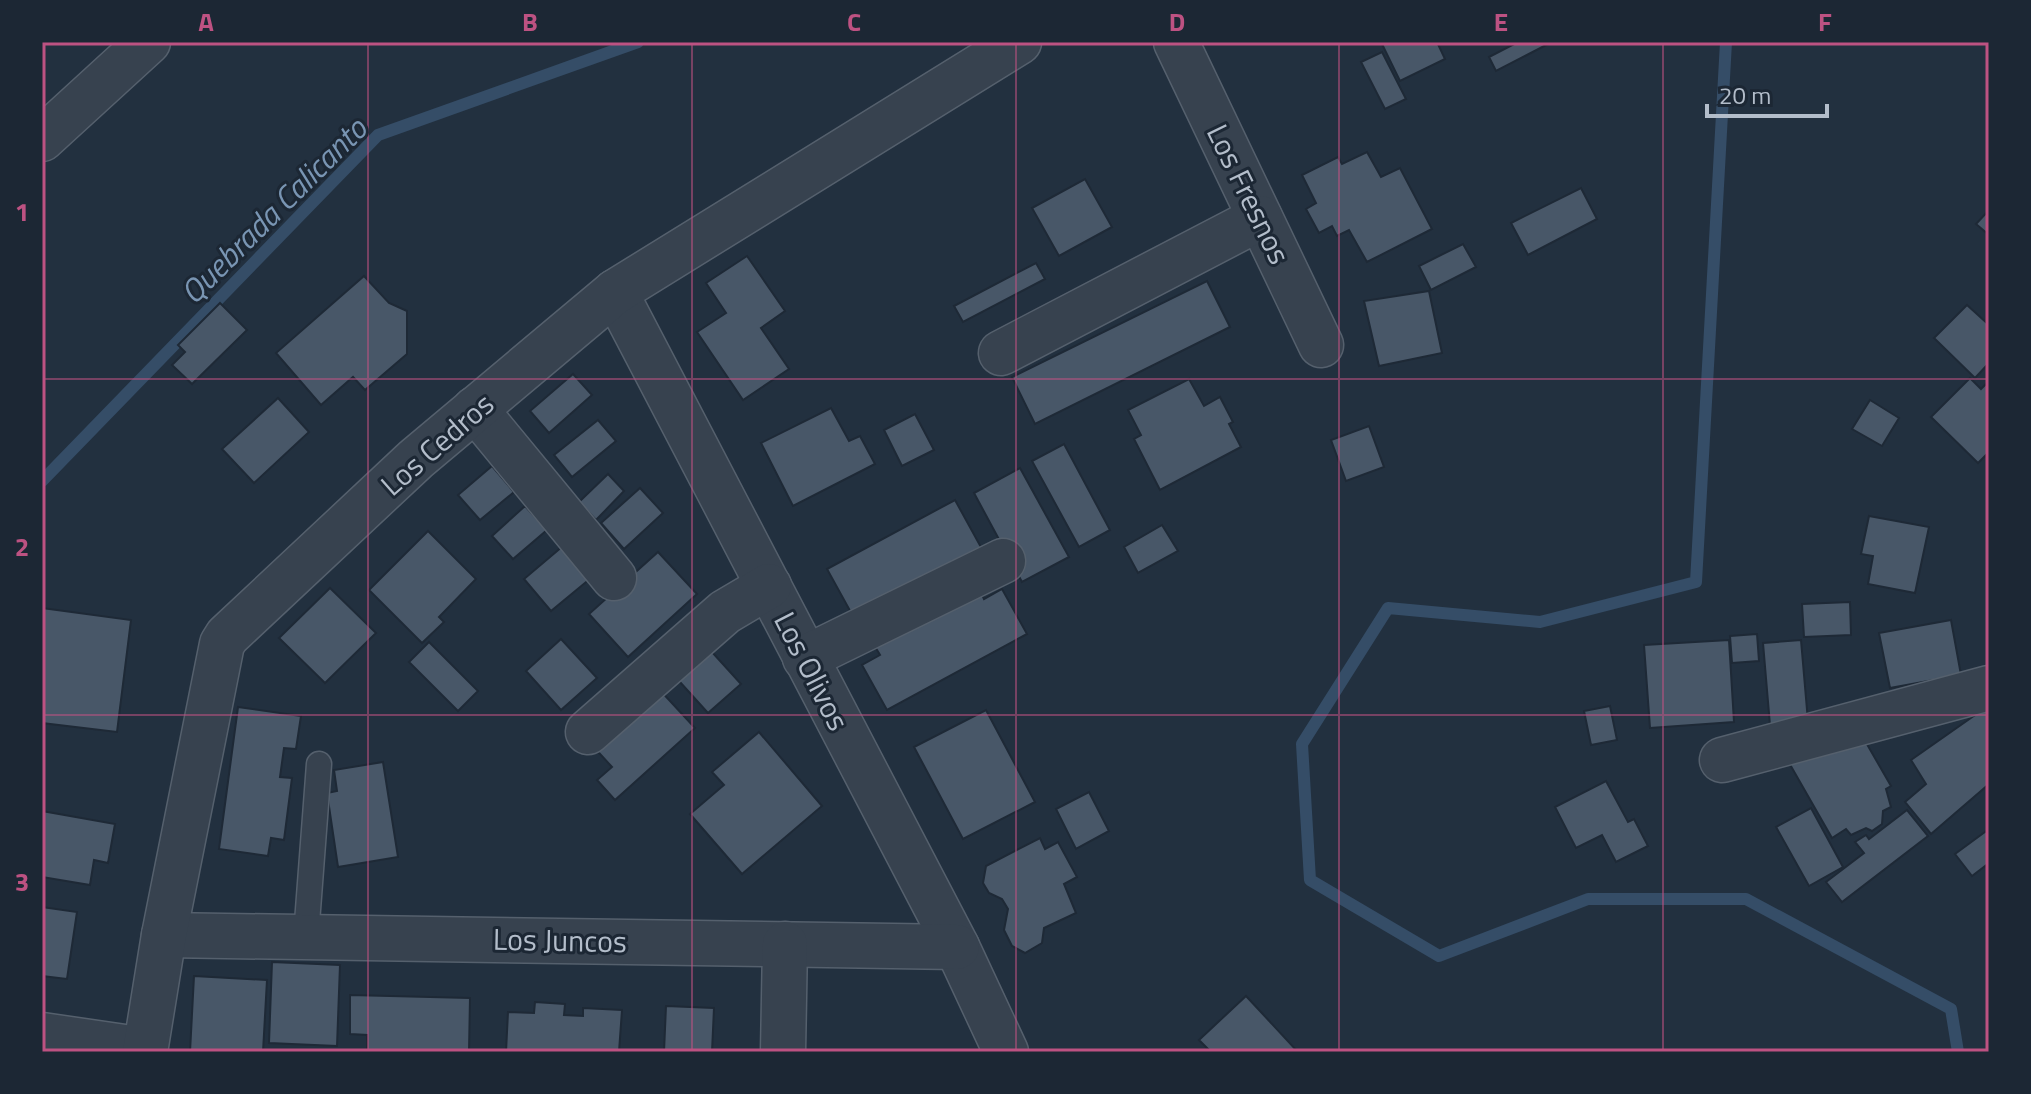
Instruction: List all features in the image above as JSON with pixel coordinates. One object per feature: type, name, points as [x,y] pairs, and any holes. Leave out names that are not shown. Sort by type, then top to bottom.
[{"type":"street","points":[[42,139],[148,42]]},
{"type":"street","name":"Los Cedros","points":[[145,1051],[164,935],[225,640],[416,459],[615,292],[1019,42]]},
{"type":"street","name":"Los Fresnos","points":[[1176,42],[1321,345]]},
{"type":"street","points":[[1001,353],[1260,218]]},
{"type":"street","name":"Los Olivos","points":[[615,292],[957,947],[1006,1052]]},
{"type":"street","points":[[475,409],[614,578]]},
{"type":"street","points":[[805,658],[1003,561]]},
{"type":"street","points":[[588,732],[725,612],[769,586]]},
{"type":"street","points":[[1722,760],[1989,688]]},
{"type":"street","name":"Los Juncos","points":[[164,935],[957,947]]},
{"type":"street","points":[[783,1052],[785,944]]},
{"type":"street","points":[[42,1035],[145,1051]]},
{"type":"lane","points":[[306,936],[319,764]]},
{"type":"building","points":[[1381,42],[1437,42],[1445,59],[1400,81]]},
{"type":"building","points":[[1518,42],[1552,42],[1496,71],[1489,57]]},
{"type":"building","points":[[1382,52],[1406,99],[1385,109],[1361,62]]},
{"type":"building","points":[[1367,152],[1381,177],[1400,168],[1432,229],[1367,262],[1349,230],[1337,236],[1332,226],[1319,233],[1306,209],[1316,203],[1302,175],[1338,157],[1342,164]]},
{"type":"building","points":[[1085,179],[1112,227],[1059,256],[1032,208]]},
{"type":"building","points":[[1581,188],[1597,219],[1528,255],[1511,223]]},
{"type":"building","points":[[1989,210],[1989,235],[1976,224]]},
{"type":"building","points":[[1463,244],[1476,267],[1431,290],[1419,266]]},
{"type":"building","points":[[747,256],[785,311],[761,328],[789,369],[743,400],[697,332],[726,313],[706,283]]},
{"type":"building","points":[[1036,263],[1045,279],[963,322],[954,306]]},
{"type":"building","points":[[364,276],[389,303],[407,311],[407,354],[365,390],[353,377],[321,405],[276,353]]},
{"type":"building","points":[[1207,281],[1230,327],[1035,424],[1012,377]]},
{"type":"building","points":[[1429,291],[1442,353],[1379,366],[1364,301]]},
{"type":"building","points":[[220,303],[247,330],[192,384],[172,365],[185,352],[178,345]]},
{"type":"building","points":[[1967,305],[1989,325],[1989,363],[1975,378],[1934,338]]},
{"type":"building","points":[[573,374],[592,395],[549,433],[530,411]]},
{"type":"building","points":[[1970,378],[1981,389],[1989,381],[1989,452],[1978,463],[1931,417]]},
{"type":"building","points":[[1189,379],[1204,406],[1220,397],[1241,447],[1160,490],[1134,439],[1141,435],[1128,410]]},
{"type":"building","points":[[278,398],[309,432],[254,483],[222,449]]},
{"type":"building","points":[[1870,400],[1899,418],[1882,446],[1852,429]]},
{"type":"building","points":[[831,408],[849,441],[860,436],[875,464],[793,506],[761,443]]},
{"type":"building","points":[[915,414],[934,450],[902,466],[884,430]]},
{"type":"building","points":[[598,420],[616,441],[572,477],[554,455]]},
{"type":"building","points":[[1369,426],[1384,467],[1346,481],[1331,440]]},
{"type":"building","points":[[1064,444],[1110,530],[1079,547],[1032,461]]},
{"type":"building","points":[[492,466],[514,492],[480,520],[458,495]]},
{"type":"building","points":[[1020,468],[1069,557],[1022,582],[974,493]]},
{"type":"building","points":[[608,474],[624,491],[596,520],[579,502]]},
{"type":"building","points":[[640,488],[663,513],[624,549],[601,523]]},
{"type":"building","points":[[955,500],[982,549],[854,618],[827,569]]},
{"type":"building","points":[[525,506],[547,530],[513,559],[492,536]]},
{"type":"building","points":[[1869,516],[1929,527],[1915,593],[1868,584],[1873,556],[1861,554]]},
{"type":"building","points":[[1162,525],[1178,551],[1138,573],[1124,547]]},
{"type":"building","points":[[428,531],[476,579],[439,617],[444,622],[422,643],[369,590]]},
{"type":"building","points":[[563,546],[591,578],[551,611],[524,579]]},
{"type":"building","points":[[658,552],[697,594],[628,657],[589,614]]},
{"type":"building","points":[[330,588],[376,633],[325,683],[279,638]]},
{"type":"building","points":[[1002,589],[1027,634],[887,710],[862,665],[880,655],[874,645],[980,590],[984,599]]},
{"type":"building","points":[[1850,602],[1851,635],[1804,637],[1802,604]]},
{"type":"building","points":[[42,608],[131,620],[117,732],[42,723]]},
{"type":"building","points":[[1951,620],[1961,675],[1890,688],[1879,633]]},
{"type":"building","points":[[1757,634],[1759,661],[1732,663],[1730,636]]},
{"type":"building","points":[[561,639],[597,678],[561,710],[526,671]]},
{"type":"building","points":[[1729,640],[1734,722],[1650,728],[1644,645]]},
{"type":"building","points":[[1801,640],[1809,733],[1771,737],[1763,643]]},
{"type":"building","points":[[702,641],[741,684],[708,713],[670,671]]},
{"type":"building","points":[[429,642],[478,691],[458,711],[409,662]]},
{"type":"building","points":[[658,688],[695,728],[615,800],[597,780],[612,767],[590,743]]},
{"type":"building","points":[[1610,706],[1617,740],[1591,745],[1584,711]]},
{"type":"building","points":[[1988,706],[1989,784],[1931,834],[1905,802],[1926,784],[1911,760]]},
{"type":"building","points":[[238,707],[301,716],[296,749],[284,748],[280,777],[292,778],[284,840],[271,838],[268,856],[219,849]]},
{"type":"building","points":[[986,710],[1035,802],[963,839],[914,747]]},
{"type":"building","points":[[759,732],[822,806],[742,874],[690,814],[724,785],[712,772]]},
{"type":"building","points":[[1864,739],[1891,786],[1886,789],[1891,807],[1883,811],[1882,824],[1872,831],[1866,828],[1851,835],[1846,829],[1832,838],[1788,761]]},
{"type":"building","points":[[383,762],[398,857],[338,867],[327,793],[337,791],[334,770]]},
{"type":"building","points":[[1606,781],[1628,822],[1634,819],[1648,846],[1616,862],[1602,835],[1576,848],[1555,807]]},
{"type":"building","points":[[1089,792],[1109,831],[1076,849],[1056,809]]},
{"type":"building","points":[[1811,808],[1843,867],[1809,886],[1776,827]]},
{"type":"building","points":[[1907,810],[1928,836],[1842,902],[1826,882],[1864,853],[1855,842],[1866,835],[1869,839]]},
{"type":"building","points":[[42,811],[115,824],[108,863],[94,860],[90,885],[42,877]]},
{"type":"building","points":[[1989,829],[1989,863],[1972,876],[1955,854]]},
{"type":"building","points":[[1040,838],[1045,849],[1058,842],[1077,877],[1064,884],[1076,913],[1044,928],[1042,943],[1025,953],[1012,946],[1004,930],[1008,909],[1002,899],[989,893],[983,883],[986,866]]},
{"type":"building","points":[[42,907],[77,912],[67,979],[42,976]]},
{"type":"building","points":[[272,962],[340,965],[337,1046],[269,1043]]},
{"type":"building","points":[[194,976],[267,980],[263,1052],[190,1052]]},
{"type":"building","points":[[350,995],[470,998],[469,1052],[367,1052],[367,1035],[350,1034]]},
{"type":"building","points":[[1246,996],[1298,1052],[1211,1052],[1199,1040]]},
{"type":"building","points":[[535,1002],[565,1004],[564,1015],[583,1016],[583,1008],[622,1010],[619,1052],[506,1052],[508,1012],[534,1013]]},
{"type":"building","points":[[666,1006],[714,1008],[712,1052],[664,1052]]},
{"type":"waterway","name":"Quebrada Calicanto","points":[[42,481],[378,135],[638,42]]},
{"type":"waterway","points":[[1726,42],[1696,582],[1540,622],[1388,608],[1302,744],[1310,880],[1439,956],[1588,899],[1746,899],[1951,1009],[1958,1052]]}]
